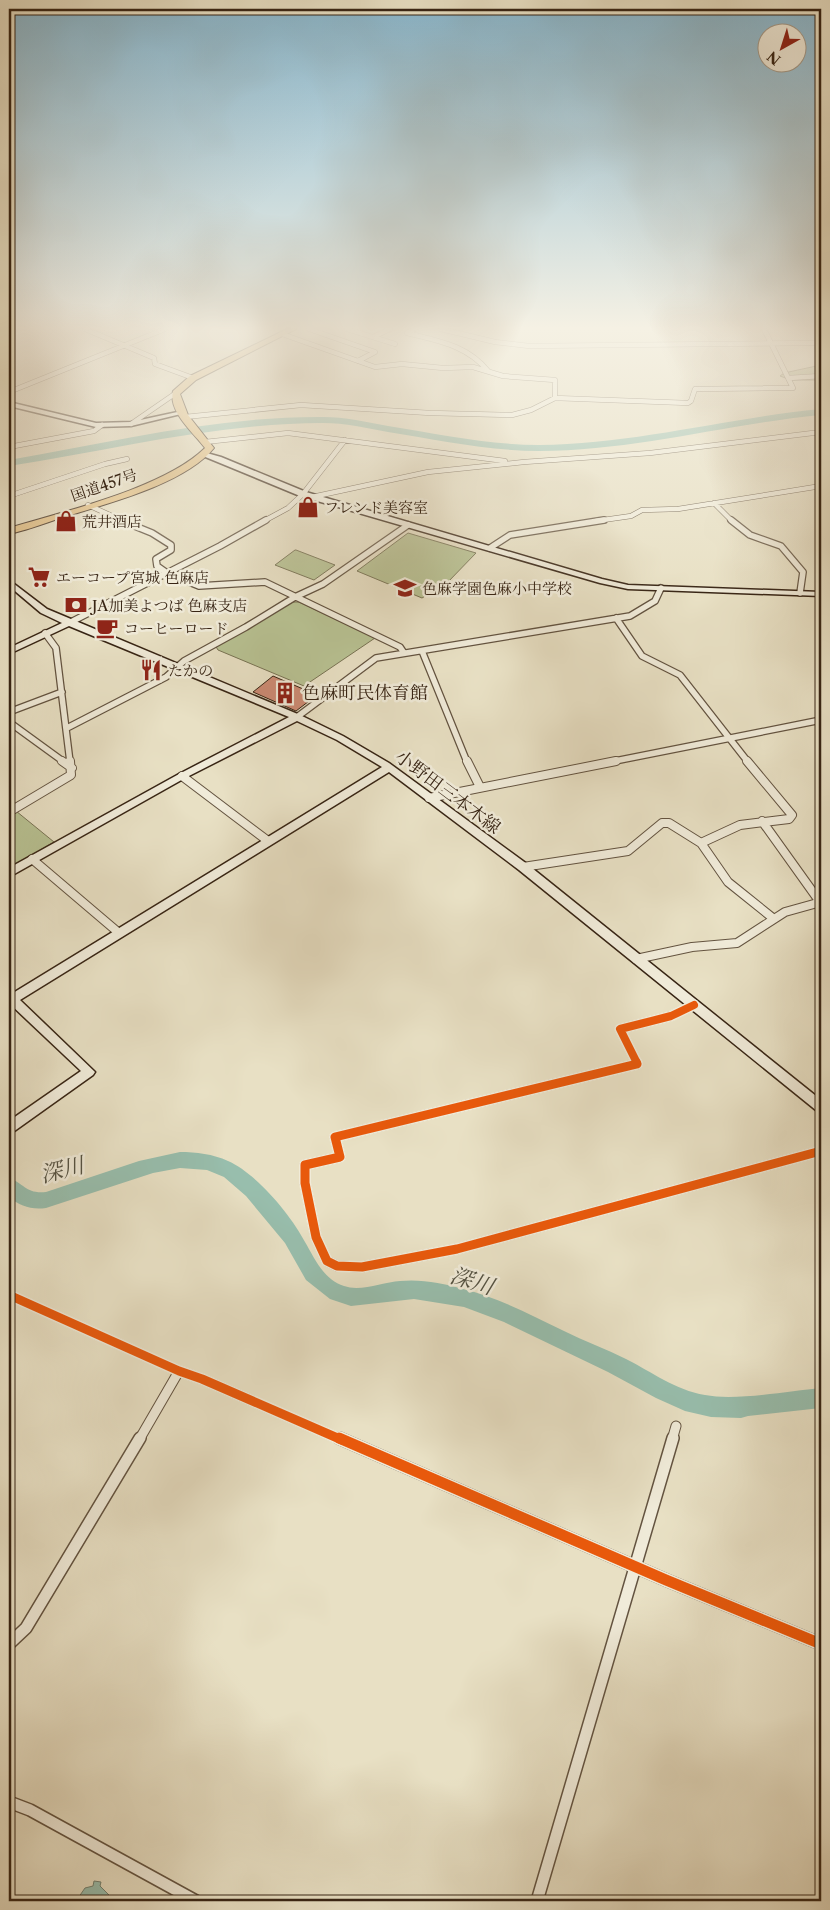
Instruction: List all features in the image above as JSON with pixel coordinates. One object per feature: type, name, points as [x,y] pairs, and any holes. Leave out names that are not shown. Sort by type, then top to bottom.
[{"type":"highway","points":[[186,418],[210,448],[206,454]]},
{"type":"highway","name":"国道457号","points":[[9,531],[153,483],[194,463],[206,454]]},
{"type":"street","points":[[64,418],[102,425],[131,424],[166,418]]},
{"type":"street","points":[[131,424],[140,418]]},
{"type":"street","points":[[10,446],[94,431],[102,425]]},
{"type":"street","points":[[312,496],[428,472],[524,462],[608,458],[821,432]]},
{"type":"street","points":[[205,442],[288,433],[382,444],[463,457],[524,462]]},
{"type":"street","points":[[9,651],[167,573],[288,508],[303,494],[345,440]]},
{"type":"street","points":[[206,454],[232,462],[278,485],[303,494],[408,526],[543,562],[600,581],[628,587],[821,594]]},
{"type":"street","points":[[9,496],[105,464],[127,459]]},
{"type":"street","points":[[490,548],[512,535],[623,518],[642,510],[678,509],[821,486]]},
{"type":"street","points":[[714,503],[741,529],[750,535],[781,546],[789,553],[803,572],[804,576],[800,593]]},
{"type":"street","points":[[88,505],[101,514],[152,534],[171,545],[171,550],[156,559],[157,566],[167,573],[199,586],[264,582],[400,647],[404,653]]},
{"type":"street","points":[[67,728],[168,676],[184,661],[246,627],[295,597],[323,584],[408,526]]},
{"type":"street","name":"小野田三本木線","points":[[9,582],[44,611],[297,717],[340,738],[389,767],[523,867],[821,1107]]},
{"type":"street","points":[[9,873],[182,776],[297,717],[376,658],[633,614],[652,604],[661,588]]},
{"type":"street","points":[[616,618],[642,656],[680,675],[728,738],[792,815],[789,819],[740,824],[701,843]]},
{"type":"street","points":[[9,812],[71,775],[72,768],[56,648],[46,634]]},
{"type":"street","points":[[422,650],[470,768],[480,786]]},
{"type":"street","points":[[9,712],[62,692]]},
{"type":"street","points":[[429,798],[480,786],[821,720]]},
{"type":"street","points":[[9,722],[72,768]]},
{"type":"street","points":[[9,1128],[89,1072],[10,997],[119,933],[389,767]]},
{"type":"street","points":[[182,776],[268,841]]},
{"type":"street","points":[[636,959],[686,948],[737,943],[785,912],[821,902],[762,821]]},
{"type":"street","points":[[523,867],[628,851],[662,822],[669,823],[701,843],[728,882],[774,919]]},
{"type":"street","points":[[32,860],[119,933]]},
{"type":"street","points":[[694,1005],[671,1016],[620,1029],[637,1064],[335,1137],[340,1157],[304,1165],[316,1237],[327,1261],[337,1266],[362,1268],[457,1249],[821,1151]]},
{"type":"street","points":[[9,1295],[179,1371],[300,1420],[636,1568],[821,1644]]},
{"type":"street","points":[[9,1644],[26,1628],[179,1371]]},
{"type":"street","points":[[537,1901],[676,1426]]},
{"type":"street","points":[[9,1802],[30,1810],[196,1901]]},
{"type":"shaded area","points":[[408,533],[476,553],[447,583],[422,598],[357,571]]},
{"type":"shaded area","points":[[295,550],[335,565],[314,580],[275,565]]},
{"type":"shaded area","points":[[293,602],[299,602],[375,638],[304,686],[218,650],[215,645]]},
{"type":"shaded area","points":[[16,811],[54,842],[9,868],[9,815]]},
{"type":"shaded area","points":[[94,1881],[101,1882],[100,1886],[110,1896],[110,1901],[76,1901],[85,1888],[93,1886]]},
{"type":"building","name":"色麻町民体育館","points":[[273,676],[317,695],[296,711],[253,692]]},
{"type":"waterway","points":[[9,463],[197,430],[252,423],[324,420],[347,422],[471,443],[539,448],[645,440],[764,418]]},
{"type":"waterway","name":"深川","points":[[9,1186],[29,1200],[46,1200],[64,1196],[153,1165],[180,1160],[207,1162],[231,1171],[252,1190],[292,1237],[299,1248],[301,1257],[313,1274],[321,1283],[337,1293],[359,1296],[391,1291],[423,1290],[476,1301],[511,1315],[564,1342],[616,1365],[653,1386],[696,1404],[741,1408],[740,1406],[821,1398]]},
{"type":"cycle path","points":[[694,1005],[671,1016],[620,1029],[637,1064],[335,1137],[340,1157],[305,1165],[305,1183],[316,1237],[327,1261],[337,1266],[362,1267],[457,1249],[821,1151]]},
{"type":"cycle path","points":[[9,1295],[179,1371],[279,1412],[666,1580],[821,1644]]},
{"type":"place","name":"フレンド美容室","points":[[308,507]]},
{"type":"place","name":"荒井酒店","points":[[66,521]]},
{"type":"place","name":"エーコープ宮城 色麻店","points":[[39,577]]},
{"type":"place","name":"色麻学園色麻小中学校","points":[[405,588]]},
{"type":"place","name":"JA加美よつば 色麻支店","points":[[76,605]]},
{"type":"place","name":"コーヒーロード","points":[[107,628]]},
{"type":"place","name":"たかの","points":[[151,670]]},
{"type":"place","name":"色麻町民体育館","points":[[285,693]]}]
